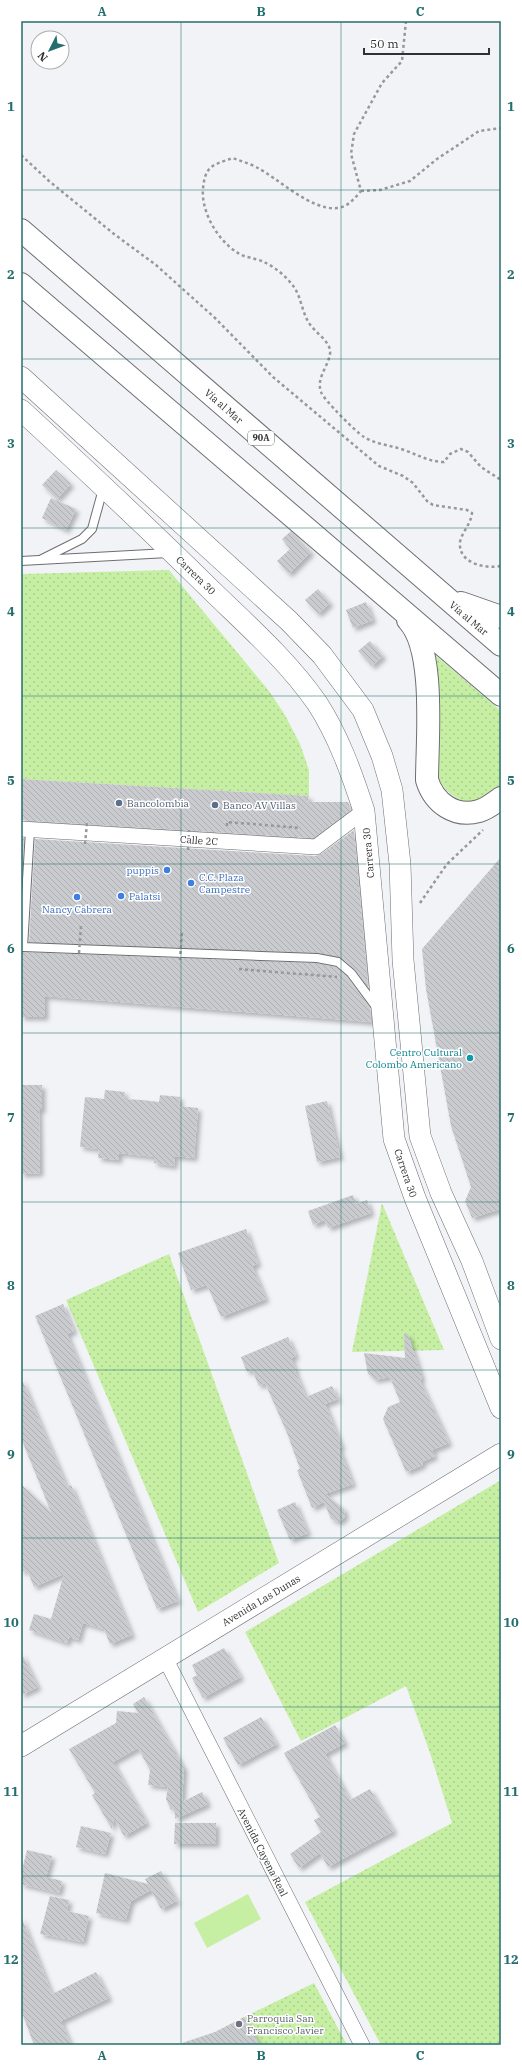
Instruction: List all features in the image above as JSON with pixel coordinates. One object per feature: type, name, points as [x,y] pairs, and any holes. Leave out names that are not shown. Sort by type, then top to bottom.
[{"type":"highway","name":"Vía al Mar","points":[[21,230],[501,645]]},
{"type":"highway","points":[[21,284],[501,695]]},
{"type":"highway","points":[[423,579],[460,602],[501,617]]},
{"type":"highway","points":[[379,590],[411,623],[424,653],[426,671],[427,780],[432,793],[446,806],[466,813],[480,811],[501,798]]},
{"type":"main road","points":[[21,377],[294,627],[322,655],[363,710],[382,756],[392,790],[400,864],[402,929],[420,1136],[441,1193],[472,1261],[501,1339]]},
{"type":"main road","name":"Carrera 30","points":[[21,410],[103,486],[270,647],[300,679],[318,704],[334,734],[355,783],[364,811],[394,1139],[415,1198],[501,1408]]},
{"type":"main road","name":"Avenida Las Dunas","points":[[21,1746],[501,1454]]},
{"type":"street","name":"Calle 2C","points":[[26,829],[316,847],[364,811]]},
{"type":"street","name":"Avenida Cayena Real","points":[[164,1658],[362,2045]]},
{"type":"lane","points":[[37,561],[82,539],[92,528],[103,486]]},
{"type":"lane","points":[[21,561],[173,553]]},
{"type":"lane","points":[[26,829],[23,947],[309,958],[338,962],[351,973],[382,1015]]},
{"type":"path","points":[[361,191],[351,154],[354,134],[382,83],[402,61],[406,21]]},
{"type":"path","points":[[501,128],[479,131],[410,181],[380,190],[361,191],[350,203],[337,208],[325,207],[304,198],[256,167],[233,158],[214,164],[205,175],[203,206],[212,224],[223,239],[238,254],[264,262],[281,273],[294,287],[308,322],[317,334],[328,344],[330,354],[319,382],[321,393],[348,423],[364,437],[382,445],[403,450],[435,462],[444,462],[450,454],[461,450],[468,452],[480,466],[501,480]]},
{"type":"path","points":[[21,155],[54,186],[156,265],[215,318],[273,377],[379,466],[403,476],[413,483],[427,501],[433,505],[467,510],[472,513],[471,519],[460,542],[462,552],[469,561],[482,567],[501,566]]},
{"type":"path","points":[[85,844],[87,823]]},
{"type":"path","points":[[402,929],[413,917],[423,896],[447,864],[485,828]]},
{"type":"path","points":[[188,850],[189,830]]},
{"type":"path","points":[[79,953],[81,926]]},
{"type":"path","points":[[180,960],[182,932]]},
{"type":"green space","points":[[169,570],[269,691],[285,715],[300,744],[309,770],[309,796],[21,779],[21,574]]},
{"type":"green space","points":[[434,654],[501,711],[501,786],[483,800],[473,802],[464,801],[455,797],[441,783],[436,772]]},
{"type":"green space","points":[[382,1203],[444,1350],[352,1352]]},
{"type":"green space","points":[[169,1254],[279,1563],[198,1612],[66,1300]]},
{"type":"green space","points":[[501,1480],[501,2045],[381,2045],[305,1902],[452,1823],[430,1753],[406,1686],[301,1741],[245,1632]]},
{"type":"green space","points":[[248,1894],[261,1919],[207,1948],[194,1923]]},
{"type":"green space","points":[[314,1983],[347,2045],[260,2045],[244,2017]]},
{"type":"building","points":[[56,470],[71,484],[57,499],[42,485]]},
{"type":"building","points":[[51,498],[76,509],[66,530],[42,518]]},
{"type":"building","points":[[291,531],[311,552],[289,574],[277,561],[290,549],[282,539]]},
{"type":"building","points":[[318,589],[330,603],[318,614],[305,600]]},
{"type":"building","points":[[366,602],[373,620],[353,628],[346,610]]},
{"type":"building","points":[[370,641],[383,656],[372,666],[358,651]]},
{"type":"building","points":[[21,779],[309,796],[308,802],[348,802],[351,810],[313,838],[21,820]]},
{"type":"building","points":[[354,830],[368,987],[355,970],[342,958],[318,953],[29,942],[35,839],[315,856],[321,854]]},
{"type":"building","points":[[21,838],[24,838],[21,888]]},
{"type":"building","name":"Centro Cultural Colombo Americano","points":[[501,857],[501,1209],[472,1218],[465,1201],[471,1187],[451,1126],[426,989],[422,949]]},
{"type":"building","points":[[21,952],[316,963],[336,967],[347,977],[370,1008],[371,1022],[45,996],[45,1017],[21,1017]]},
{"type":"building","points":[[21,1085],[42,1085],[42,1110],[39,1110],[40,1173],[21,1174]]},
{"type":"building","points":[[105,1090],[125,1092],[124,1099],[159,1102],[160,1095],[180,1097],[179,1106],[198,1108],[194,1158],[175,1156],[174,1166],[154,1163],[154,1157],[119,1153],[119,1160],[98,1158],[99,1149],[80,1147],[85,1097],[104,1099]]},
{"type":"building","points":[[327,1101],[340,1157],[317,1162],[305,1106]]},
{"type":"building","points":[[353,1195],[356,1204],[367,1200],[371,1213],[328,1228],[325,1220],[313,1225],[308,1211]]},
{"type":"building","points":[[246,1229],[258,1264],[252,1266],[266,1299],[221,1317],[207,1285],[191,1290],[178,1253]]},
{"type":"building","points":[[63,1304],[74,1331],[67,1334],[178,1601],[157,1609],[35,1316]]},
{"type":"building","points":[[404,1334],[408,1334],[422,1378],[420,1381],[449,1443],[432,1450],[435,1456],[422,1462],[423,1465],[406,1472],[383,1419],[388,1407],[400,1402],[390,1377],[374,1380],[373,1377],[368,1374],[364,1353],[405,1358]]},
{"type":"building","points":[[288,1337],[296,1356],[291,1358],[306,1397],[332,1386],[338,1399],[325,1404],[342,1447],[339,1448],[353,1484],[325,1494],[344,1509],[345,1517],[339,1522],[331,1519],[324,1502],[312,1508],[297,1470],[300,1469],[287,1433],[265,1383],[259,1386],[252,1370],[247,1372],[241,1357]]},
{"type":"building","points":[[21,1377],[67,1487],[71,1485],[132,1635],[110,1644],[104,1629],[83,1623],[78,1640],[69,1637],[67,1643],[29,1630],[34,1614],[51,1619],[64,1574],[34,1587],[27,1570],[21,1572],[21,1484],[51,1512],[21,1438]]},
{"type":"building","points":[[295,1502],[308,1533],[290,1540],[277,1510]]},
{"type":"building","points":[[224,1648],[241,1677],[203,1698],[192,1678],[197,1675],[192,1665]]},
{"type":"building","points":[[21,1652],[38,1687],[21,1695]]},
{"type":"building","points":[[144,1697],[184,1768],[182,1802],[202,1792],[208,1804],[175,1819],[175,1807],[171,1810],[166,1799],[168,1787],[148,1785],[150,1770],[138,1748],[113,1762],[147,1823],[124,1836],[114,1818],[112,1829],[92,1795],[95,1793],[69,1749],[116,1723],[117,1711],[138,1713],[133,1704]]},
{"type":"building","points":[[261,1717],[277,1744],[238,1765],[223,1738]]},
{"type":"building","points":[[335,1725],[345,1743],[325,1754],[350,1800],[370,1789],[394,1831],[328,1867],[320,1853],[299,1868],[290,1854],[321,1832],[314,1820],[320,1817],[284,1753]]},
{"type":"building","points":[[175,1823],[216,1823],[216,1844],[174,1844]]},
{"type":"building","points":[[81,1826],[111,1833],[105,1854],[76,1847]]},
{"type":"building","points":[[27,1850],[52,1856],[46,1877],[62,1881],[59,1893],[21,1884],[21,1874]]},
{"type":"building","points":[[161,1871],[177,1901],[161,1909],[151,1890],[131,1901],[126,1920],[96,1913],[105,1873],[148,1884],[145,1879]]},
{"type":"building","points":[[50,1896],[69,1900],[67,1911],[89,1916],[83,1942],[40,1934]]},
{"type":"building","points":[[21,1916],[52,1994],[96,1972],[109,1998],[61,2021],[71,2045],[34,2045],[21,2010]]},
{"type":"building","name":"Parroquia San Francisco Javier","points":[[244,2017],[260,2045],[183,2045],[182,2043],[215,2032]]},
{"type":"place","name":"Bancolombia","points":[[119,803]]},
{"type":"place","name":"Banco AV Villas","points":[[215,805]]},
{"type":"place","name":"puppis","points":[[167,870]]},
{"type":"place","name":"C.C. Plaza Campestre","points":[[191,883]]},
{"type":"place","name":"Palatsi","points":[[121,896]]},
{"type":"place","name":"Nancy Cabrera","points":[[77,897]]},
{"type":"place","name":"Centro Cultural Colombo Americano","points":[[470,1058]]},
{"type":"place","name":"Parroquia San Francisco Javier","points":[[239,2024]]}]
